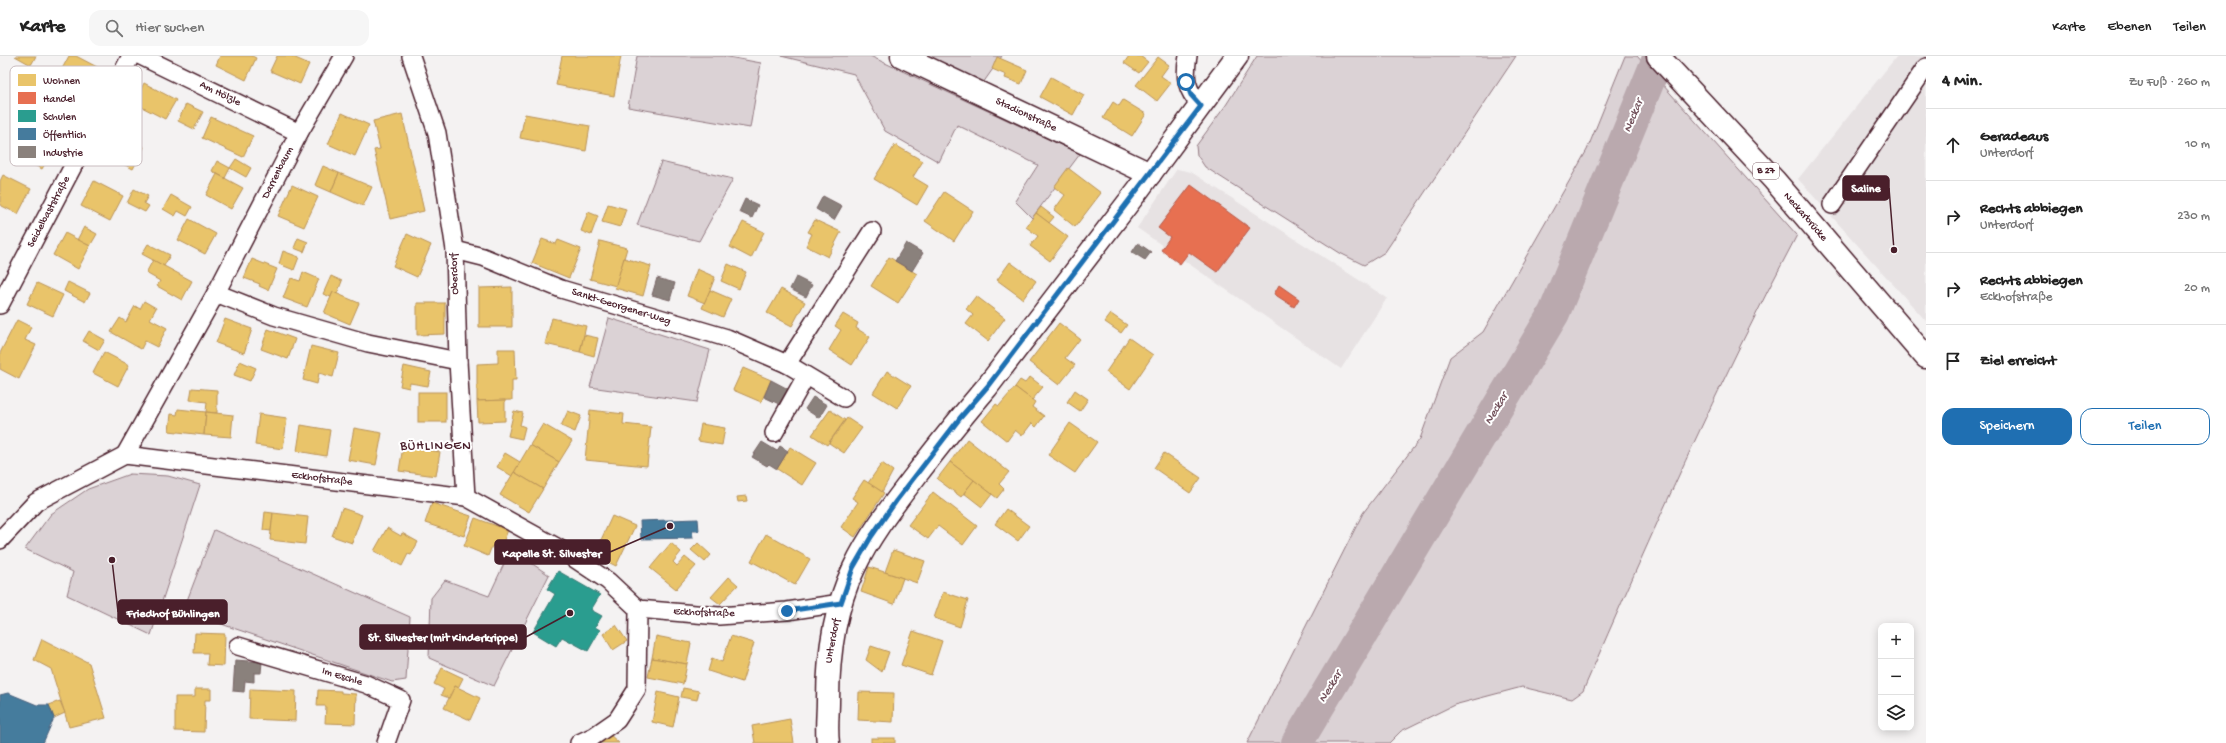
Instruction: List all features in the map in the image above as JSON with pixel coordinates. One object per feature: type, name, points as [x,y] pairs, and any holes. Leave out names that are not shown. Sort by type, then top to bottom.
[{"type":"street","name":"Seidelbaststraße","points":[[126,66],[131,56]]},
{"type":"street","name":"Am Hölzle","points":[[141,56],[299,133]]},
{"type":"street","name":"Darrenbaum","points":[[125,455],[216,293],[299,133],[344,56]]},
{"type":"street","name":"Oberdorf","points":[[411,56],[437,133],[455,250],[458,361],[466,497]]},
{"type":"street","name":"Stadionstraße","points":[[902,56],[1150,174]]},
{"type":"street","points":[[1188,56],[1186,82],[1191,95],[1201,106]]},
{"type":"street","name":"Unterdorf","points":[[828,743],[828,665],[841,603],[853,568],[871,537],[896,501],[960,418],[987,387],[1150,174],[1237,56]]},
{"type":"street","name":"Neckarbrücke","points":[[1658,56],[1774,180],[1926,357]]},
{"type":"street","points":[[1832,205],[1926,67]]},
{"type":"street","name":"Seidelbaststraße","points":[[0,305],[73,166]]},
{"type":"street","points":[[787,364],[872,231]]},
{"type":"street","name":"Sankt-Georgener-Weg","points":[[455,250],[483,257],[561,289],[727,338],[787,364],[844,398]]},
{"type":"street","points":[[216,293],[274,316],[368,343],[458,361]]},
{"type":"street","points":[[774,433],[806,376]]},
{"type":"street","points":[[0,540],[36,502],[125,455]]},
{"type":"street","name":"Eckhofstraße","points":[[125,455],[466,497],[560,549],[608,581],[638,609],[719,616],[787,611],[841,603]]},
{"type":"street","points":[[578,743],[594,736],[617,720],[636,689],[638,609]]},
{"type":"street","name":"Im Eschle","points":[[238,646],[366,684],[401,700],[386,743]]},
{"type":"shaded area","points":[[637,56],[723,56],[761,63],[750,128],[628,107]]},
{"type":"shaded area","points":[[781,56],[870,56],[1080,154],[1032,218],[1015,201],[1038,165],[957,125],[939,162],[885,131],[854,74]]},
{"type":"shaded area","points":[[928,56],[1002,56],[983,83]]},
{"type":"shaded area","points":[[1257,56],[1516,56],[1385,252],[1364,265],[1340,253],[1205,167],[1197,155],[1196,146],[1226,105]]},
{"type":"shaded area","points":[[1625,56],[1637,56],[1797,235],[1712,404],[1659,518],[1583,691],[1572,699],[1522,687],[1454,705],[1401,731],[1389,743],[1247,743],[1363,513],[1420,439],[1450,357],[1483,332],[1587,150]]},
{"type":"shaded area","points":[[1897,56],[1926,56],[1926,321],[1798,179]]},
{"type":"shaded area","points":[[661,162],[733,179],[699,241],[637,225]]},
{"type":"shaded area","points":[[1177,169],[1191,172],[1387,298],[1341,369],[1137,228]]},
{"type":"shaded area","points":[[609,318],[710,350],[697,402],[590,387]]},
{"type":"shaded area","points":[[130,474],[168,476],[200,485],[151,635],[67,595],[73,572],[25,549],[51,514],[88,489]]},
{"type":"shaded area","points":[[214,530],[410,617],[406,680],[392,682],[183,611]]},
{"type":"shaded area","points":[[515,540],[536,551],[528,561],[549,575],[494,686],[429,658],[431,598],[445,580],[489,596]]},
{"type":"building: Wohnen","points":[[15,56],[36,56],[31,65]]},
{"type":"building: Wohnen","points":[[69,56],[76,56],[95,66],[64,66]]},
{"type":"building: Wohnen","points":[[220,56],[252,56],[256,58],[246,80],[216,65]]},
{"type":"building: Wohnen","points":[[277,56],[291,56],[309,64],[300,84],[270,71]]},
{"type":"building: Wohnen","points":[[562,56],[621,56],[614,96],[556,85]]},
{"type":"building: Wohnen","points":[[1129,56],[1140,56],[1148,62],[1139,73],[1124,63]]},
{"type":"building: Wohnen","points":[[997,57],[1027,70],[1021,84],[1005,78],[1006,75],[992,69]]},
{"type":"building: Wohnen","points":[[1158,57],[1169,65],[1161,76],[1171,83],[1157,101],[1136,85]]},
{"type":"building: Wohnen","points":[[1051,77],[1084,95],[1073,115],[1040,97]]},
{"type":"building: Wohnen","points":[[144,83],[176,100],[165,119],[142,107],[142,87]]},
{"type":"building: Wohnen","points":[[1123,100],[1146,114],[1132,136],[1103,118],[1113,102],[1119,106]]},
{"type":"building: Wohnen","points":[[186,104],[203,112],[194,129],[178,121]]},
{"type":"building: Wohnen","points":[[342,113],[369,125],[355,156],[328,144]]},
{"type":"building: Wohnen","points":[[402,114],[424,211],[390,219],[374,150],[380,149],[373,121]]},
{"type":"building: Wohnen","points":[[525,114],[590,126],[586,151],[520,138]]},
{"type":"building: Wohnen","points":[[211,117],[253,136],[243,157],[202,138]]},
{"type":"building: Wohnen","points":[[895,145],[923,161],[913,177],[928,186],[917,205],[874,179]]},
{"type":"building: Wohnen","points":[[236,159],[251,168],[246,177],[230,168]]},
{"type":"building: Wohnen","points":[[217,161],[230,168],[225,178],[212,171]]},
{"type":"building: Wohnen","points":[[36,166],[44,166],[42,169]]},
{"type":"building: Wohnen","points":[[127,166],[134,166],[133,169]]},
{"type":"building: Wohnen","points":[[323,166],[339,173],[331,192],[315,185]]},
{"type":"building: Wohnen","points":[[1068,168],[1101,193],[1075,227],[1054,210],[1065,195],[1054,187]]},
{"type":"building: Wohnen","points":[[339,173],[372,187],[363,206],[331,192]]},
{"type":"building: Wohnen","points":[[217,174],[243,188],[231,209],[206,195]]},
{"type":"building: Wohnen","points":[[3,175],[31,189],[18,214],[0,205],[0,181]]},
{"type":"building: Wohnen","points":[[94,181],[123,196],[110,221],[81,206]]},
{"type":"building: Wohnen","points":[[292,185],[318,197],[304,227],[278,216]]},
{"type":"building: Wohnen","points":[[134,189],[148,196],[144,203],[149,206],[145,212],[127,203]]},
{"type":"building: Wohnen","points":[[944,192],[973,211],[954,241],[925,221]]},
{"type":"building: Wohnen","points":[[171,195],[192,207],[187,216],[178,211],[175,216],[163,209]]},
{"type":"building: Wohnen","points":[[608,204],[626,209],[620,227],[602,222]]},
{"type":"building: Wohnen","points":[[1041,207],[1054,217],[1049,223],[1036,213]]},
{"type":"building: Wohnen","points":[[588,212],[598,216],[591,235],[581,231]]},
{"type":"building: Wohnen","points":[[1036,213],[1068,237],[1050,261],[1030,246],[1038,236],[1026,227]]},
{"type":"building: Wohnen","points":[[189,219],[216,234],[205,254],[178,240]]},
{"type":"building: Wohnen","points":[[815,220],[841,232],[828,257],[806,246],[812,234],[808,232]]},
{"type":"building: Wohnen","points":[[743,222],[764,232],[751,258],[730,247]]},
{"type":"building: Wohnen","points":[[84,227],[97,234],[90,246],[77,240]]},
{"type":"building: Wohnen","points":[[65,233],[90,246],[78,269],[53,255]]},
{"type":"building: Wohnen","points":[[407,234],[431,245],[417,277],[393,266]]},
{"type":"building: Wohnen","points":[[298,238],[308,242],[304,252],[294,248]]},
{"type":"building: Wohnen","points":[[542,239],[556,244],[558,240],[581,249],[569,278],[532,263]]},
{"type":"building: Wohnen","points":[[600,241],[627,248],[616,286],[590,279]]},
{"type":"building: Wohnen","points":[[148,244],[170,255],[164,266],[142,254]]},
{"type":"building: Wohnen","points":[[283,251],[299,257],[294,270],[279,264]]},
{"type":"building: Wohnen","points":[[889,257],[917,274],[898,303],[871,286]]},
{"type":"building: Wohnen","points":[[624,258],[651,266],[643,296],[615,288]]},
{"type":"building: Wohnen","points":[[252,259],[277,269],[268,290],[259,286],[260,284],[244,278]]},
{"type":"building: Wohnen","points":[[153,260],[192,281],[182,300],[157,286],[160,281],[146,273]]},
{"type":"building: Wohnen","points":[[1010,262],[1036,281],[1023,299],[997,280]]},
{"type":"building: Wohnen","points":[[728,264],[746,272],[739,289],[721,281]]},
{"type":"building: Wohnen","points":[[697,269],[715,277],[705,303],[687,296]]},
{"type":"building: Wohnen","points":[[303,272],[319,279],[307,307],[283,298],[291,278],[300,281]]},
{"type":"building: Wohnen","points":[[331,276],[342,281],[337,294],[333,292],[331,297],[323,294]]},
{"type":"building: Wohnen","points":[[68,282],[90,293],[85,302],[64,291]]},
{"type":"building: Wohnen","points":[[37,283],[63,295],[53,316],[27,304]]},
{"type":"building: Wohnen","points":[[512,287],[512,327],[479,327],[479,288]]},
{"type":"building: Wohnen","points":[[781,289],[805,302],[792,326],[767,313]]},
{"type":"building: Wohnen","points":[[710,290],[731,299],[723,317],[702,308]]},
{"type":"building: Wohnen","points":[[333,292],[359,303],[350,324],[324,313]]},
{"type":"building: Wohnen","points":[[976,296],[1005,318],[988,341],[966,324],[973,315],[966,309]]},
{"type":"building: Wohnen","points":[[144,301],[156,308],[150,319],[167,328],[157,347],[145,341],[141,349],[111,332],[120,318],[126,322],[135,306],[140,309]]},
{"type":"building: Wohnen","points":[[417,303],[445,303],[445,334],[417,335]]},
{"type":"building: Wohnen","points":[[843,314],[858,323],[856,328],[870,337],[852,365],[829,350],[841,330],[835,326]]},
{"type":"building: Wohnen","points":[[1111,314],[1127,325],[1121,333],[1105,322]]},
{"type":"building: Wohnen","points":[[552,318],[586,326],[580,352],[545,344]]},
{"type":"building: Wohnen","points":[[225,319],[252,329],[244,353],[216,343]]},
{"type":"building: Wohnen","points":[[17,320],[31,327],[25,340],[36,345],[19,379],[0,369],[0,353]]},
{"type":"building: Wohnen","points":[[1059,323],[1080,339],[1065,358],[1075,365],[1059,385],[1029,362]]},
{"type":"building: Wohnen","points":[[268,329],[295,339],[288,359],[261,349]]},
{"type":"building: Wohnen","points":[[89,331],[105,340],[99,350],[83,341]]},
{"type":"building: Wohnen","points":[[584,335],[598,338],[594,356],[580,352]]},
{"type":"building: Wohnen","points":[[1129,338],[1153,355],[1130,389],[1106,372]]},
{"type":"building: Wohnen","points":[[311,346],[339,353],[333,377],[319,373],[317,384],[303,380]]},
{"type":"building: Wohnen","points":[[498,349],[515,349],[516,380],[512,380],[512,400],[477,401],[477,364],[498,363]]},
{"type":"building: Wohnen","points":[[104,352],[129,365],[118,386],[93,373]]},
{"type":"building: Wohnen","points":[[240,361],[256,368],[250,381],[234,375]]},
{"type":"building: Wohnen","points":[[404,366],[431,372],[428,386],[410,383],[409,388],[400,386]]},
{"type":"building: Wohnen","points":[[743,368],[771,380],[761,402],[733,390]]},
{"type":"building: Wohnen","points":[[887,371],[911,386],[897,408],[873,393]]},
{"type":"building: Wohnen","points":[[1030,377],[1043,387],[1032,400],[1015,387],[1020,380],[1025,383]]},
{"type":"building: Wohnen","points":[[1015,387],[1035,402],[1032,407],[1044,416],[1036,427],[1032,423],[1022,436],[1015,430],[1007,441],[982,421],[996,404],[999,406]]},
{"type":"building: Wohnen","points":[[192,388],[217,390],[217,413],[206,412],[207,402],[190,400]]},
{"type":"building: Wohnen","points":[[1075,390],[1088,399],[1080,411],[1067,402]]},
{"type":"building: Wohnen","points":[[418,392],[446,392],[446,422],[418,422]]},
{"type":"building: Wohnen","points":[[505,400],[505,421],[478,422],[477,401]]},
{"type":"building: Wohnen","points":[[178,409],[206,412],[204,435],[169,431],[171,414],[177,415]]},
{"type":"building: Wohnen","points":[[590,410],[624,414],[623,424],[651,427],[647,466],[585,460]]},
{"type":"building: Wohnen","points":[[830,410],[845,420],[827,445],[812,435]]},
{"type":"building: Wohnen","points":[[514,411],[523,413],[520,425],[525,427],[522,439],[508,436]]},
{"type":"building: Wohnen","points":[[568,411],[581,416],[575,432],[561,426]]},
{"type":"building: Wohnen","points":[[206,412],[233,415],[231,437],[204,435]]},
{"type":"building: Wohnen","points":[[259,414],[287,418],[283,449],[255,445]]},
{"type":"building: Wohnen","points":[[847,418],[862,428],[844,453],[829,443]]},
{"type":"building: Wohnen","points":[[1070,423],[1097,442],[1075,473],[1048,455]]},
{"type":"building: Wohnen","points":[[543,424],[572,441],[559,462],[530,445]]},
{"type":"building: Wohnen","points":[[701,424],[725,428],[722,445],[698,441]]},
{"type":"building: Wohnen","points":[[301,425],[330,430],[326,456],[297,451]]},
{"type":"building: Wohnen","points":[[354,428],[382,433],[376,465],[348,460]]},
{"type":"building: Wohnen","points":[[967,439],[1009,472],[999,484],[1004,489],[997,498],[950,462]]},
{"type":"building: Wohnen","points":[[530,445],[559,462],[543,489],[514,472]]},
{"type":"building: Wohnen","points":[[403,446],[440,452],[436,476],[399,471]]},
{"type":"building: Wohnen","points":[[790,447],[816,463],[802,485],[777,469]]},
{"type":"building: Wohnen","points":[[505,453],[520,462],[512,476],[497,467]]},
{"type":"building: Wohnen","points":[[1164,453],[1201,478],[1190,493],[1154,468]]},
{"type":"building: Wohnen","points":[[950,462],[974,480],[961,497],[937,479]]},
{"type":"building: Wohnen","points":[[882,463],[893,471],[882,492],[868,483]]},
{"type":"building: Wohnen","points":[[514,472],[543,489],[529,512],[500,495]]},
{"type":"building: Wohnen","points":[[864,480],[884,493],[855,537],[841,527],[858,502],[852,498]]},
{"type":"building: Wohnen","points":[[974,480],[992,494],[982,507],[964,493]]},
{"type":"building: Wohnen","points":[[933,492],[977,526],[963,545],[938,526],[928,539],[908,525]]},
{"type":"building: Wohnen","points":[[746,496],[747,501],[738,502],[737,497]]},
{"type":"building: Wohnen","points":[[432,503],[471,516],[464,536],[425,523]]},
{"type":"building: Wohnen","points":[[342,508],[362,515],[352,543],[332,536]]},
{"type":"building: Wohnen","points":[[1006,509],[1029,526],[1018,541],[995,524]]},
{"type":"building: Wohnen","points":[[265,512],[273,513],[271,531],[263,530]]},
{"type":"building: Wohnen","points":[[273,513],[308,517],[305,544],[270,540]]},
{"type":"building: Wohnen","points":[[612,516],[635,526],[616,566],[594,555]]},
{"type":"building: Wohnen","points":[[475,518],[508,530],[500,550],[492,546],[488,556],[464,546]]},
{"type":"building: Wohnen","points":[[387,528],[401,536],[402,533],[418,542],[411,555],[408,554],[402,566],[374,551]]},
{"type":"building: Wohnen","points":[[766,534],[810,559],[795,585],[751,561]]},
{"type":"building: Wohnen","points":[[671,543],[681,552],[673,562],[677,566],[685,557],[696,566],[676,589],[650,568]]},
{"type":"building: Wohnen","points":[[698,543],[711,555],[705,562],[691,550]]},
{"type":"building: Wohnen","points":[[893,550],[925,561],[917,583],[885,572]]},
{"type":"building: Wohnen","points":[[869,567],[903,578],[894,604],[861,592]]},
{"type":"building: Wohnen","points":[[729,577],[738,585],[720,604],[711,597]]},
{"type":"building: Wohnen","points":[[943,592],[968,600],[960,627],[934,618]]},
{"type":"building: Wohnen","points":[[616,625],[627,641],[613,650],[603,634]]},
{"type":"building: Wohnen","points":[[913,631],[942,641],[931,675],[901,665]]},
{"type":"building: Wohnen","points":[[195,633],[225,634],[224,666],[207,665],[208,653],[194,653]]},
{"type":"building: Wohnen","points":[[656,636],[691,643],[687,664],[652,658]]},
{"type":"building: Wohnen","points":[[731,636],[754,643],[742,682],[708,671],[712,658],[722,662]]},
{"type":"building: Wohnen","points":[[42,639],[89,663],[106,718],[69,727],[51,669],[34,660]]},
{"type":"building: Wohnen","points":[[871,646],[889,652],[882,672],[866,660]]},
{"type":"building: Wohnen","points":[[652,658],[687,664],[683,684],[648,677]]},
{"type":"building: Wohnen","points":[[442,668],[463,678],[458,688],[455,686],[449,698],[441,695],[444,689],[434,684]]},
{"type":"building: Wohnen","points":[[455,686],[480,698],[470,720],[444,708]]},
{"type":"building: Wohnen","points":[[683,688],[699,691],[697,700],[681,697]]},
{"type":"building: Wohnen","points":[[195,689],[211,689],[211,700],[205,700],[204,732],[175,731],[175,697],[195,697]]},
{"type":"building: Wohnen","points":[[250,689],[296,691],[295,721],[249,719]]},
{"type":"building: Wohnen","points":[[318,690],[341,691],[341,693],[356,694],[355,724],[325,723],[326,706],[317,706]]},
{"type":"building: Wohnen","points":[[658,692],[679,697],[673,727],[652,722]]},
{"type":"building: Wohnen","points":[[859,692],[894,693],[893,722],[858,720]]},
{"type":"building: Wohnen","points":[[60,701],[65,713],[54,718],[49,705]]},
{"type":"building: Wohnen","points":[[790,719],[794,743],[755,743],[752,726]]},
{"type":"building: Wohnen","points":[[609,734],[619,743],[601,743]]},
{"type":"building: Wohnen","points":[[871,738],[895,738],[895,743],[871,743]]},
{"type":"building: Handel","points":[[1191,185],[1250,228],[1217,272],[1189,252],[1180,264],[1161,250],[1170,237],[1158,228]]},
{"type":"building: Handel","points":[[1279,285],[1299,299],[1294,307],[1274,294]]},
{"type":"building: Schulen","points":[[558,571],[600,595],[591,610],[602,616],[595,627],[600,630],[588,651],[562,637],[556,646],[533,632],[555,594],[547,589]]},
{"type":"building: Öffentlich","points":[[698,519],[699,531],[692,531],[693,538],[641,539],[640,521]]},
{"type":"building: Öffentlich","points":[[8,693],[37,705],[49,705],[54,718],[43,743],[0,743],[0,695]]},
{"type":"building: Industrie","points":[[823,196],[842,206],[834,220],[816,209]]},
{"type":"building: Industrie","points":[[745,199],[758,205],[752,218],[739,212]]},
{"type":"building: Industrie","points":[[906,243],[923,253],[912,271],[895,261]]},
{"type":"building: Industrie","points":[[1138,243],[1151,252],[1145,260],[1132,252]]},
{"type":"building: Industrie","points":[[796,277],[812,285],[806,297],[790,289]]},
{"type":"building: Industrie","points":[[657,278],[675,283],[670,300],[652,295]]},
{"type":"building: Industrie","points":[[771,380],[788,389],[779,404],[764,397]]},
{"type":"building: Industrie","points":[[813,397],[827,405],[819,418],[805,409]]},
{"type":"building: Industrie","points":[[762,442],[777,451],[780,446],[788,451],[777,469],[769,464],[767,466],[752,457]]},
{"type":"building: Industrie","points":[[235,660],[262,662],[261,673],[254,673],[254,682],[245,681],[244,692],[233,691]]},
{"type":"waterway","name":"Neckar","points":[[1297,743],[1554,313],[1659,56]]},
{"type":"place","name":"Saline","points":[[1894,250]]},
{"type":"place","name":"Kapelle St. Silvester","points":[[670,526]]},
{"type":"place","name":"Friedhof Bühlingen","points":[[112,560]]},
{"type":"place","name":"St. Silvester (mit Kinderkrippe)","points":[[570,613]]},
{"type":"district","name":"BÜHLINGEN","points":[[436,446]]},
{"type":"route","points":[[787,611],[841,603],[853,568],[871,537],[896,501],[960,418],[987,387],[1201,106],[1191,95],[1186,82]]}]
